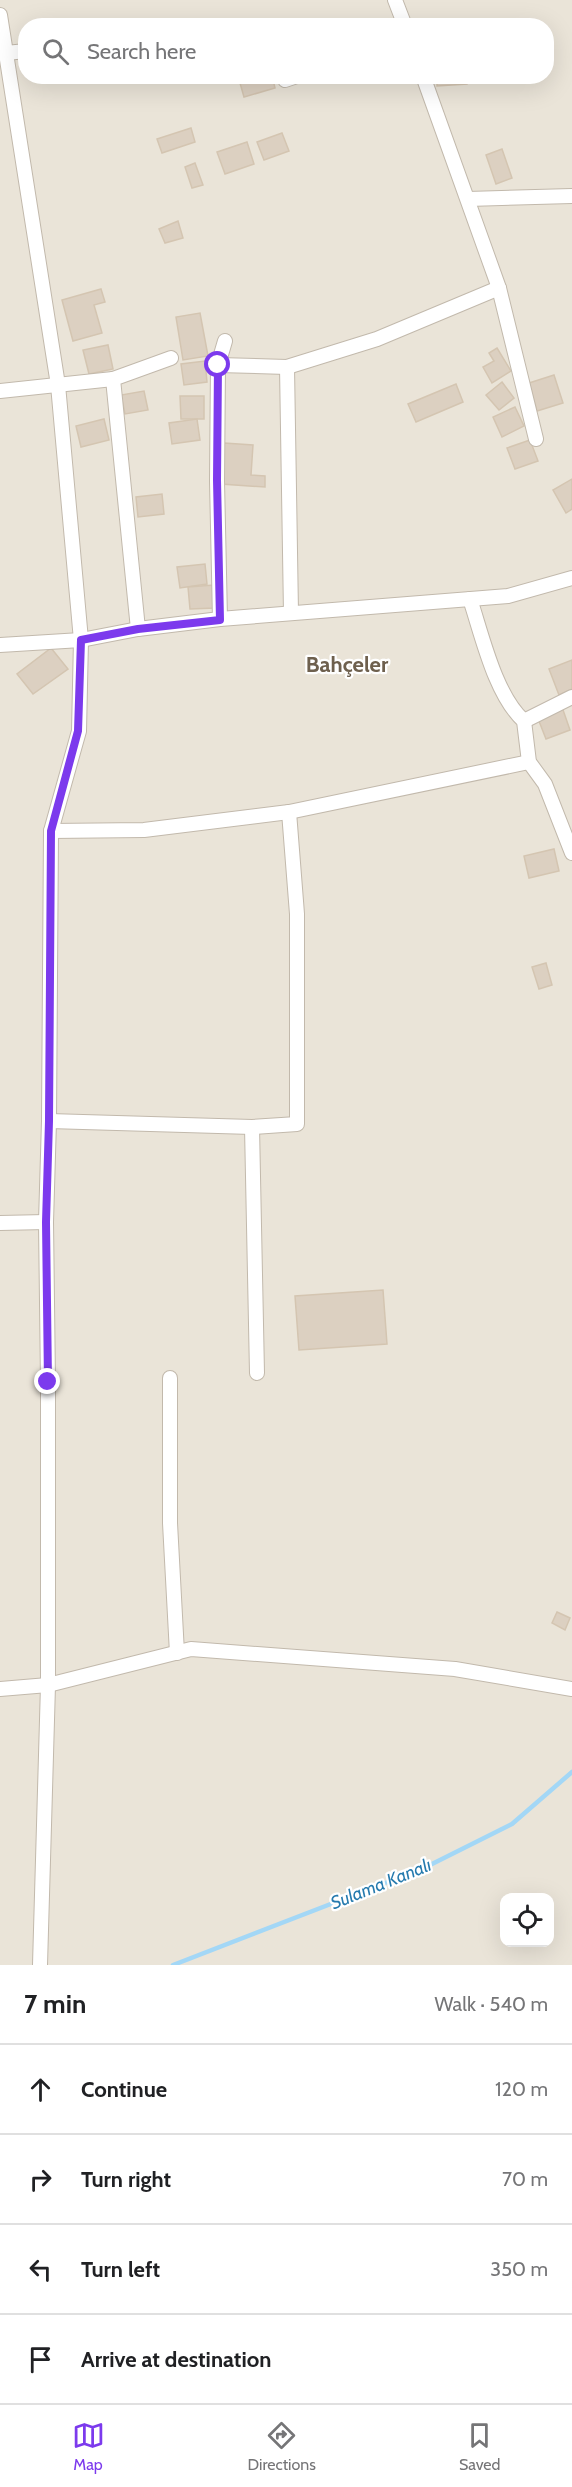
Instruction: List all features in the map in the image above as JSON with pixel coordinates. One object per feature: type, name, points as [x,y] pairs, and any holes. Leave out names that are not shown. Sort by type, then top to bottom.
[{"type":"street","points":[[395,0],[402,18]]},
{"type":"street","points":[[0,15],[58,385],[81,640],[78,731],[51,831],[46,1222],[48,1685],[40,1965]]},
{"type":"street","points":[[6,53],[18,52]]},
{"type":"street","points":[[426,84],[499,288],[536,439]]},
{"type":"street","points":[[468,199],[572,196]]},
{"type":"street","points":[[218,365],[287,367],[377,339],[499,288]]},
{"type":"street","points":[[220,620],[217,480],[218,365],[225,341]]},
{"type":"street","points":[[0,391],[112,379],[171,358]]},
{"type":"street","points":[[287,367],[291,613]]},
{"type":"street","points":[[112,379],[138,629]]},
{"type":"street","points":[[0,645],[81,640],[138,629],[291,613],[508,596],[572,578]]},
{"type":"street","points":[[470,599],[500,686],[516,714],[524,721],[529,762],[545,784],[572,853]]},
{"type":"street","points":[[524,721],[572,697]]},
{"type":"street","points":[[51,831],[144,830],[289,812],[529,762]]},
{"type":"street","points":[[49,1121],[252,1127],[297,1124],[297,914],[289,812]]},
{"type":"street","points":[[252,1127],[257,1373]]},
{"type":"street","points":[[0,1223],[46,1222]]},
{"type":"street","points":[[170,1378],[170,1523],[177,1653]]},
{"type":"street","points":[[0,1689],[48,1685],[191,1649],[455,1669],[571,1687]]},
{"type":"shaded area","points":[[0,0],[572,0],[572,1965],[0,1965]]},
{"type":"building","points":[[240,84],[274,84],[275,88],[244,97]]},
{"type":"building","points":[[437,84],[467,84],[437,86]]},
{"type":"building","points":[[191,128],[195,142],[162,153],[157,139]]},
{"type":"building","points":[[282,133],[289,151],[264,160],[257,142]]},
{"type":"building","points":[[247,142],[254,164],[225,174],[217,152]]},
{"type":"building","points":[[502,149],[512,178],[496,184],[486,155]]},
{"type":"building","points":[[195,163],[203,185],[192,188],[185,167]]},
{"type":"building","points":[[178,221],[183,238],[165,243],[159,229]]},
{"type":"building","points":[[101,289],[105,302],[94,305],[102,333],[73,341],[62,300]]},
{"type":"building","points":[[200,313],[208,356],[183,360],[176,317]]},
{"type":"building","points":[[108,345],[113,369],[89,374],[83,350]]},
{"type":"building","points":[[497,348],[511,371],[492,383],[483,367],[494,361],[489,353]]},
{"type":"building","points":[[205,361],[207,382],[184,385],[181,364]]},
{"type":"building","points":[[554,375],[563,403],[537,411],[529,383]]},
{"type":"building","points":[[502,382],[514,398],[499,410],[486,395]]},
{"type":"building","points":[[456,384],[463,402],[416,422],[408,404]]},
{"type":"building","points":[[144,391],[148,410],[125,414],[121,395]]},
{"type":"building","points":[[180,396],[204,396],[204,419],[181,419]]},
{"type":"building","points":[[515,407],[524,426],[502,437],[493,417]]},
{"type":"building","points":[[104,419],[109,440],[81,447],[76,426]]},
{"type":"building","points":[[197,419],[200,440],[172,444],[169,423]]},
{"type":"building","points":[[530,440],[538,461],[515,469],[507,448]]},
{"type":"building","points":[[224,443],[253,445],[251,475],[265,476],[265,487],[221,484]]},
{"type":"building","points":[[572,479],[572,509],[566,513],[553,490]]},
{"type":"building","points":[[162,494],[164,514],[138,517],[136,497]]},
{"type":"building","points":[[205,564],[207,584],[180,588],[177,567]]},
{"type":"building","points":[[214,585],[215,608],[190,609],[188,587]]},
{"type":"building","points":[[51,648],[68,669],[33,694],[17,674]]},
{"type":"building","points":[[572,660],[572,689],[559,695],[549,669]]},
{"type":"building","points":[[562,707],[570,730],[546,739],[537,716]]},
{"type":"building","points":[[554,849],[559,871],[529,878],[524,856]]},
{"type":"building","points":[[546,963],[552,985],[539,989],[532,967]]},
{"type":"building","points":[[383,1290],[387,1344],[299,1350],[295,1296]]},
{"type":"building","points":[[557,1612],[570,1618],[565,1630],[552,1623]]},
{"type":"waterway","name":"Sulama Kanalı","points":[[173,1965],[424,1868],[512,1824],[572,1772]]},
{"type":"district","name":"Bahçeler","points":[[347,664]]},
{"type":"route","points":[[48,1382],[46,1222],[51,831],[78,731],[81,640],[138,629],[220,620],[217,480],[218,365]]}]
